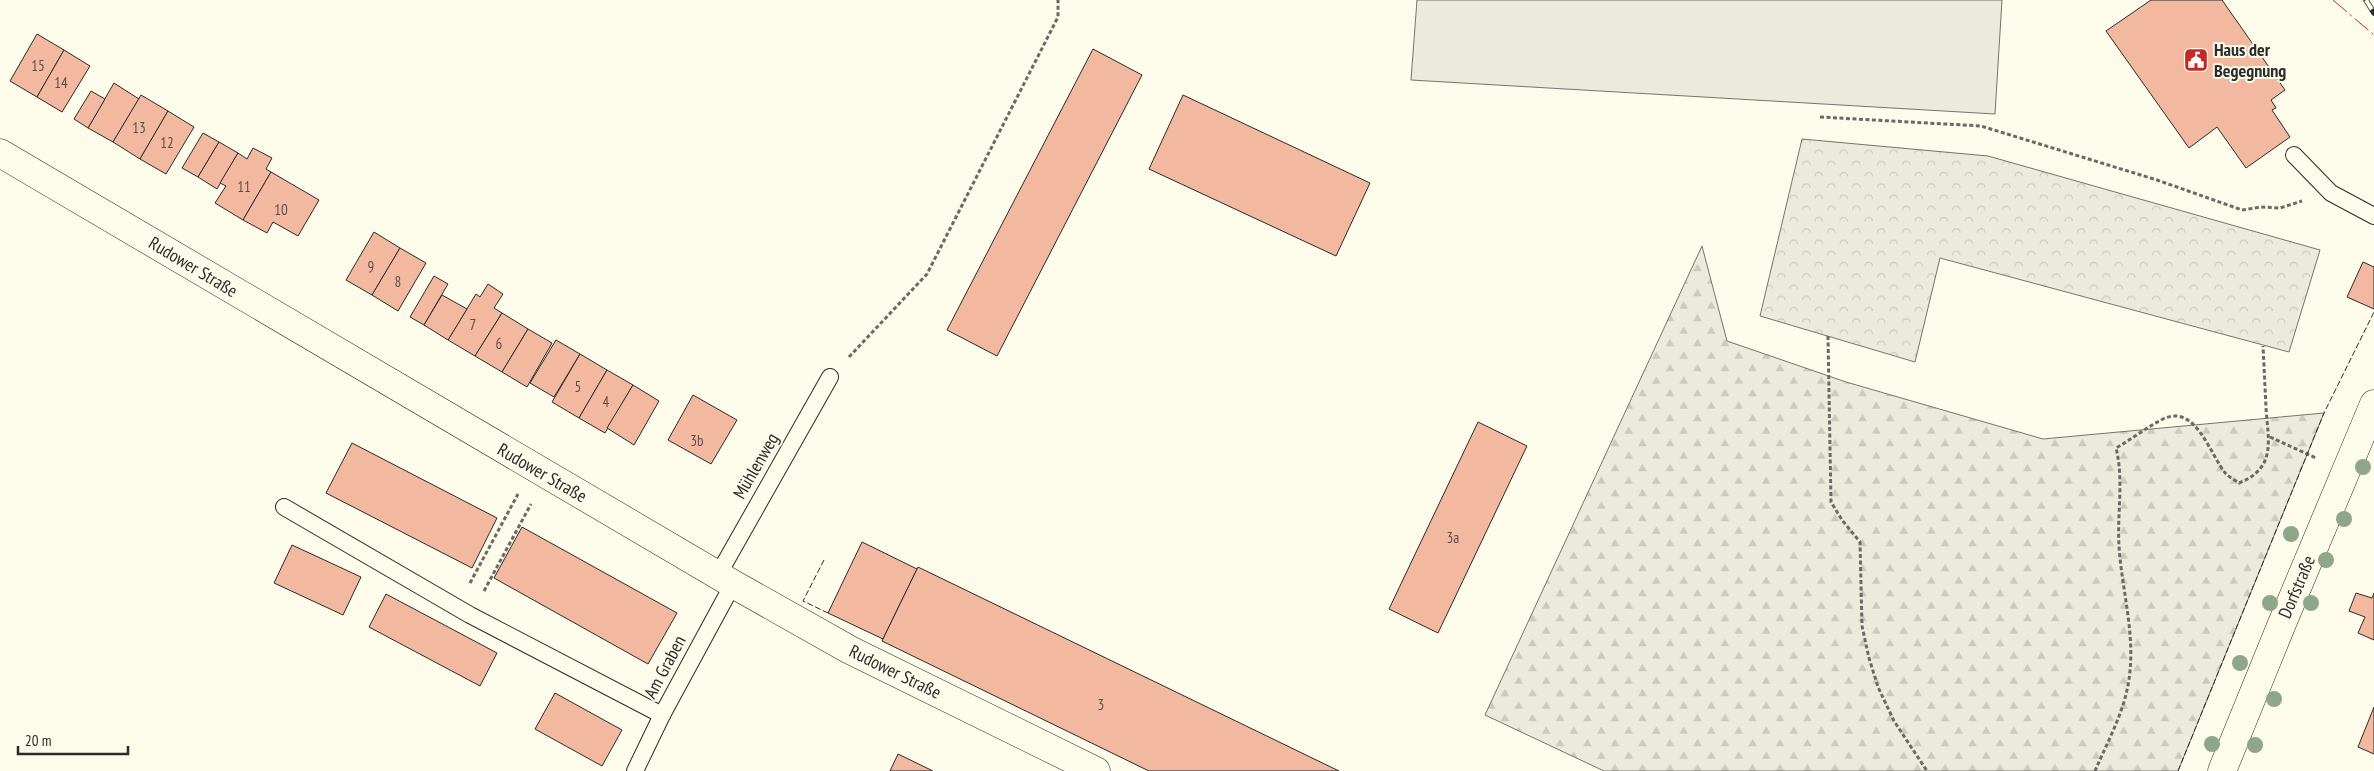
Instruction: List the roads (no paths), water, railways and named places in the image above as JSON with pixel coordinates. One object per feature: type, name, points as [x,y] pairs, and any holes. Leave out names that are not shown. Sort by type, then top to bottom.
[{"type":"street","name":"Rudower Straße","points":[[0,152],[726,580],[850,650],[1096,771]]},
{"type":"street","name":"Dorfstraße","points":[[2222,771],[2280,626],[2374,404]]},
{"type":"lane","points":[[2294,155],[2332,192],[2374,216]]},
{"type":"lane","name":"Mühlenweg","points":[[726,580],[830,377]]},
{"type":"lane","points":[[284,507],[464,611],[662,715]]},
{"type":"lane","name":"Am Graben","points":[[635,771],[726,580]]},
{"type":"railway","points":[[2366,0],[2374,13]]},
{"type":"place","name":"Haus der Begegnung","points":[[2196,60]]}]
